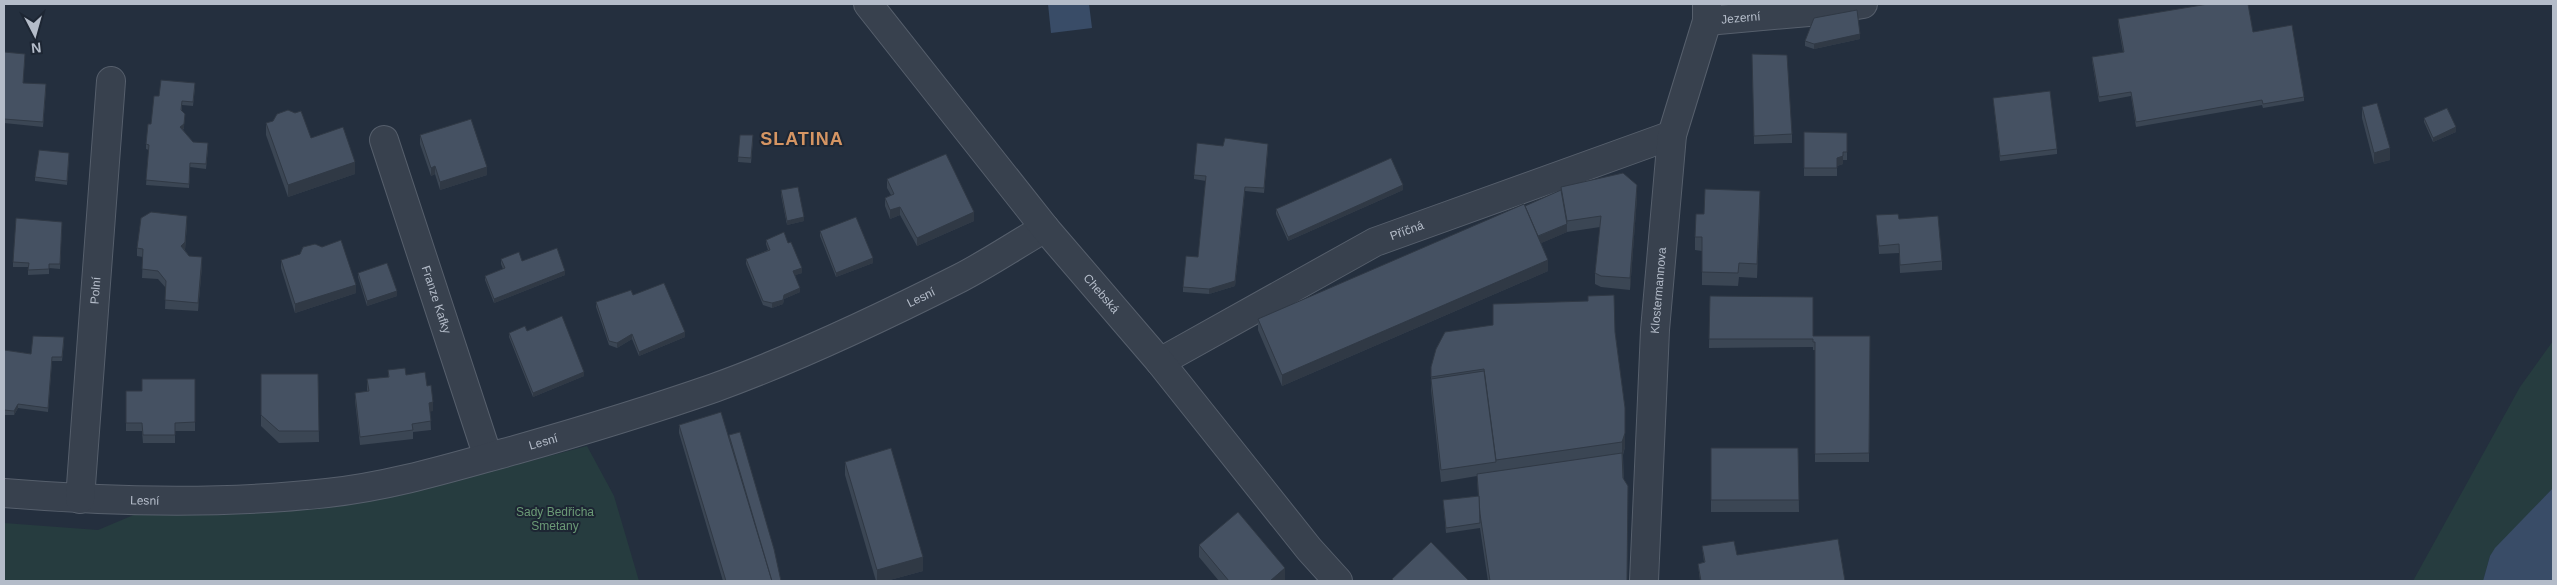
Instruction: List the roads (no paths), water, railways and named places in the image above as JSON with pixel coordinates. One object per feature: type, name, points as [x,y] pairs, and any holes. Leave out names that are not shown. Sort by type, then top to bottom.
[{"type":"street","name":"Chebská","points":[[868,4],[1045,228],[1160,362],[1309,549],[1338,581]]},
{"type":"street","name":"Jezerní","points":[[1707,12],[1820,11],[1863,4]]},
{"type":"street","name":"Klostermannova","points":[[1644,581],[1655,330],[1672,135],[1707,12]]},
{"type":"street","name":"Polní","points":[[80,499],[111,81]]},
{"type":"street","name":"Příčná","points":[[1160,362],[1375,242],[1672,135]]},
{"type":"street","name":"Franze Kafky","points":[[384,140],[488,457]]},
{"type":"street","name":"Lesní","points":[[4,493],[80,499],[161,502],[235,501],[329,492],[401,481],[594,428],[717,387],[843,334],[954,281],[1045,228]]},
{"type":"water","points":[[1048,4],[1089,4],[1092,28],[1051,33]]},
{"type":"water","points":[[2553,488],[2553,581],[2483,581],[2490,556],[2495,548]]},
{"type":"district","name":"SLATINA","points":[[802,139]]},
{"type":"park label","name":"Sady Bedřicha Smetany","points":[[555,519]]}]
